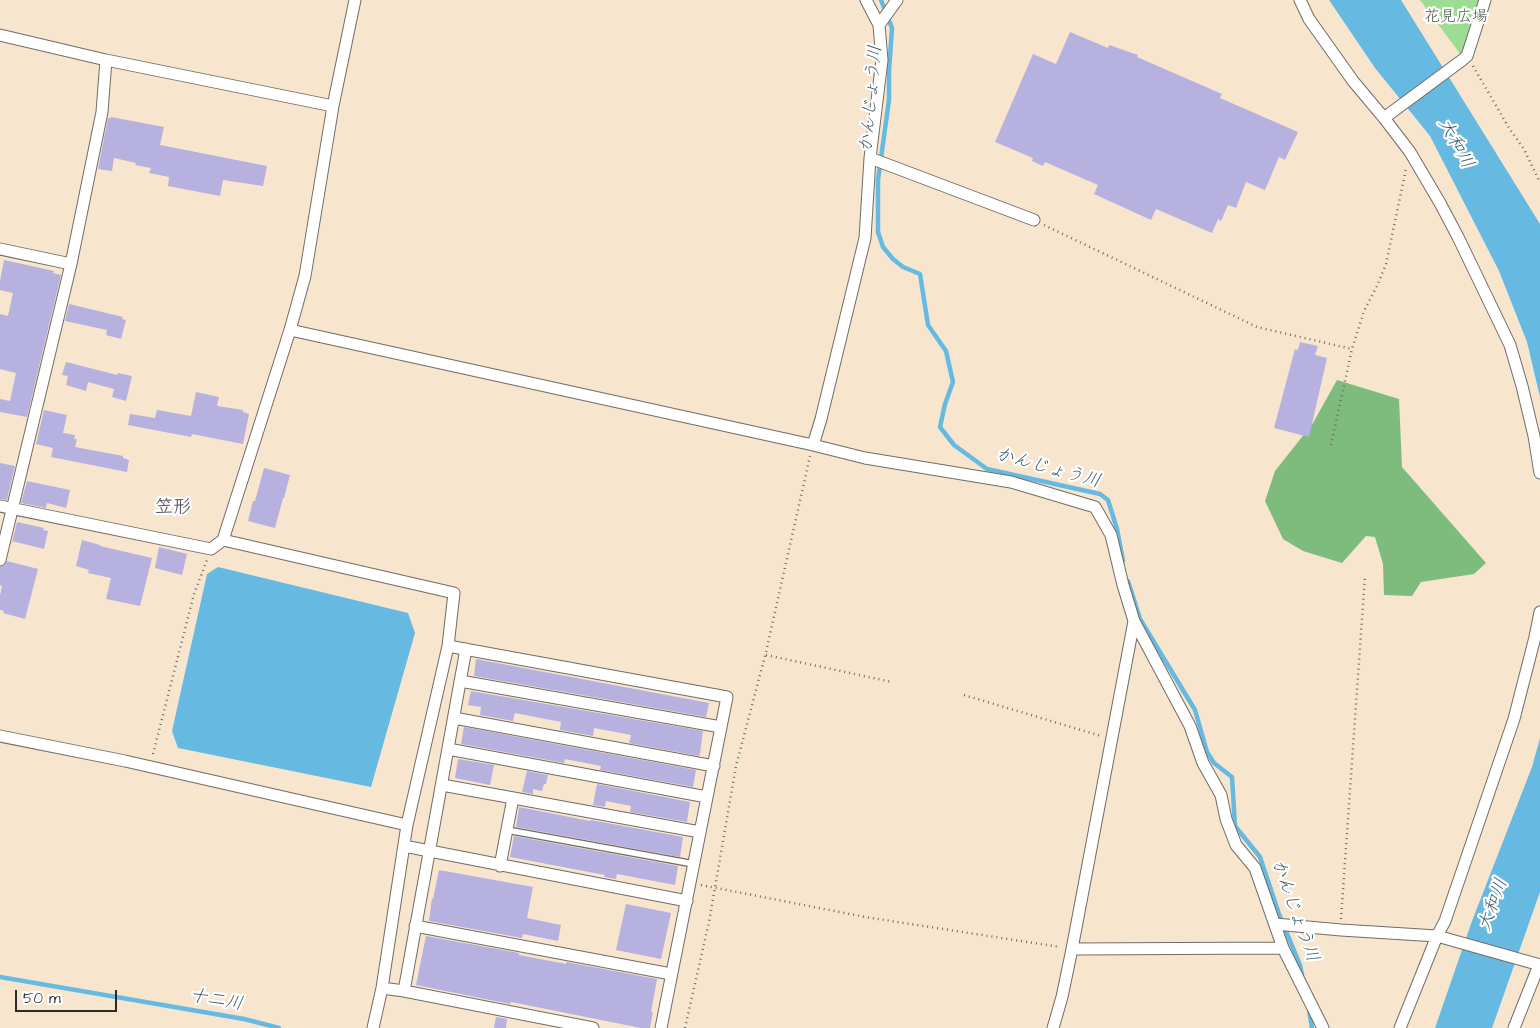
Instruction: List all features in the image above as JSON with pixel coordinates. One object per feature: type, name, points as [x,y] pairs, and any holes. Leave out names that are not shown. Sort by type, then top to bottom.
[{"type":"street","points":[[0,506],[211,549],[223,540],[290,330],[305,276],[333,106],[355,0]]},
{"type":"street","points":[[813,445],[865,238],[870,158],[882,60],[879,25],[866,0]]},
{"type":"street","points":[[879,25],[897,0]]},
{"type":"street","points":[[1300,0],[1309,19],[1353,81],[1387,116],[1440,203],[1510,345],[1534,436],[1540,473]]},
{"type":"street","points":[[1387,116],[1464,59],[1485,0]]},
{"type":"street","points":[[0,35],[106,60],[333,106]]},
{"type":"street","points":[[0,560],[71,264],[102,112],[106,60]]},
{"type":"street","points":[[870,158],[1034,220]]},
{"type":"street","points":[[0,249],[71,264]]},
{"type":"street","points":[[290,330],[865,458],[1011,482],[1095,507],[1111,535],[1134,621],[1190,726],[1203,763],[1221,796],[1226,819],[1236,845],[1255,868],[1283,948],[1323,1028]]},
{"type":"street","points":[[223,540],[454,593],[448,646],[407,825],[382,988],[373,1028]]},
{"type":"street","points":[[1400,1028],[1441,937],[1514,719],[1540,612]]},
{"type":"street","points":[[1053,1028],[1062,997],[1072,949],[1134,621]]},
{"type":"street","points":[[448,646],[727,697],[661,1028]]},
{"type":"street","points":[[404,990],[466,650]]},
{"type":"street","points":[[460,681],[721,727]]},
{"type":"street","points":[[454,718],[714,766]]},
{"type":"street","points":[[0,736],[150,767],[407,825]]},
{"type":"street","points":[[448,749],[707,797]]},
{"type":"street","points":[[442,785],[700,832]]},
{"type":"street","points":[[500,866],[513,798]]},
{"type":"street","points":[[404,846],[686,901]]},
{"type":"street","points":[[1275,924],[1441,937],[1537,964],[1514,1028]]},
{"type":"street","points":[[416,926],[671,974]]},
{"type":"street","points":[[1072,949],[1283,948]]},
{"type":"street","points":[[382,988],[404,990],[593,1028]]},
{"type":"lane","points":[[507,830],[694,864]]},
{"type":"path","points":[[1464,59],[1524,149],[1540,183]]},
{"type":"path","points":[[1331,445],[1352,348],[1364,311],[1386,264],[1410,152]]},
{"type":"path","points":[[1034,220],[1257,327],[1352,348]]},
{"type":"path","points":[[685,1028],[709,922],[736,766],[766,655],[813,445]]},
{"type":"path","points":[[150,767],[194,594],[211,549]]},
{"type":"path","points":[[1341,930],[1365,576]]},
{"type":"path","points":[[766,655],[892,682]]},
{"type":"path","points":[[964,695],[1112,739]]},
{"type":"path","points":[[690,883],[865,917],[1072,949]]},
{"type":"green space","name":"花見広場","points":[[1420,0],[1481,0],[1461,55]]},
{"type":"green space","points":[[1337,380],[1399,399],[1402,467],[1486,563],[1474,574],[1421,582],[1412,596],[1384,595],[1383,564],[1375,537],[1366,536],[1342,563],[1303,551],[1283,539],[1265,501],[1275,471],[1313,423]]},
{"type":"water","name":"大和川","points":[[1329,0],[1401,0],[1540,224],[1540,397],[1527,342],[1499,271],[1430,136],[1375,68]]},
{"type":"water","points":[[218,567],[408,613],[415,633],[371,787],[178,748],[172,731],[207,574]]},
{"type":"water","name":"大和川","points":[[1540,738],[1540,892],[1492,1028],[1435,1028],[1472,921],[1532,767]]},
{"type":"building","points":[[1070,32],[1108,48],[1109,45],[1138,55],[1137,57],[1222,94],[1220,98],[1298,132],[1285,160],[1279,157],[1265,190],[1246,182],[1236,208],[1228,205],[1221,221],[1218,219],[1212,233],[1156,209],[1151,220],[1094,194],[1098,185],[1045,162],[1043,166],[1032,161],[1033,158],[995,142],[1033,54],[1056,64]]},
{"type":"building","points":[[108,118],[164,127],[160,145],[267,166],[263,186],[223,180],[220,196],[168,186],[169,177],[149,173],[151,168],[114,158],[112,171],[98,169]]},
{"type":"building","points":[[4,260],[54,271],[53,273],[61,275],[27,417],[0,412],[0,399],[10,401],[16,373],[0,369],[0,314],[8,316],[13,293],[0,290]]},
{"type":"building","points":[[69,304],[123,317],[122,319],[126,320],[121,339],[106,335],[107,330],[65,321]]},
{"type":"building","points":[[1300,342],[1318,346],[1315,355],[1327,358],[1309,437],[1274,428],[1295,349],[1298,350]]},
{"type":"building","points":[[66,362],[117,375],[118,373],[132,376],[126,401],[112,397],[114,389],[88,382],[86,391],[66,385],[68,376],[62,375]]},
{"type":"building","points":[[196,392],[219,397],[217,406],[243,410],[243,412],[249,414],[243,444],[192,434],[191,437],[128,425],[130,414],[155,418],[157,410],[191,416]]},
{"type":"building","points":[[44,410],[67,415],[63,433],[75,435],[74,439],[77,439],[75,447],[123,456],[123,458],[129,460],[127,472],[51,457],[53,448],[36,444]]},
{"type":"building","points":[[0,463],[15,466],[7,500],[0,499]]},
{"type":"building","points":[[264,468],[290,475],[275,528],[248,521]]},
{"type":"building","points":[[27,481],[70,490],[66,508],[47,503],[46,508],[21,503]]},
{"type":"building","points":[[17,522],[44,528],[43,530],[48,531],[44,549],[12,541]]},
{"type":"building","points":[[82,540],[152,558],[140,606],[106,599],[111,578],[88,573],[89,570],[76,566]]},
{"type":"building","points":[[159,547],[187,554],[182,575],[155,568]]},
{"type":"building","points":[[7,561],[38,569],[25,619],[3,613],[4,611],[0,610],[2,586],[0,585],[0,567],[5,565]]},
{"type":"building","points":[[476,659],[709,703],[706,717],[474,676]]},
{"type":"building","points":[[471,691],[703,731],[700,753],[699,756],[629,743],[631,735],[594,728],[593,736],[560,730],[561,722],[515,713],[513,721],[480,715],[481,707],[468,705]]},
{"type":"building","points":[[464,727],[696,770],[693,787],[600,770],[601,766],[565,759],[564,763],[461,744]]},
{"type":"building","points":[[458,759],[494,765],[490,785],[455,778]]},
{"type":"building","points":[[527,771],[548,775],[542,791],[533,789],[533,794],[522,792]]},
{"type":"building","points":[[597,784],[690,802],[687,822],[630,812],[631,806],[606,801],[605,807],[593,805]]},
{"type":"building","points":[[519,807],[683,837],[680,857],[516,827]]},
{"type":"building","points":[[514,836],[678,866],[675,885],[617,874],[616,879],[604,877],[605,875],[510,857]]},
{"type":"building","points":[[439,870],[533,887],[527,918],[561,925],[558,941],[523,934],[522,938],[429,921]]},
{"type":"building","points":[[626,904],[671,913],[661,959],[616,950]]},
{"type":"building","points":[[426,936],[519,953],[519,955],[566,964],[566,962],[657,979],[650,1028],[641,1028],[511,1002],[510,1004],[416,985]]},
{"type":"building","points":[[496,1017],[507,1019],[506,1028],[494,1028]]},
{"type":"waterway","name":"かんじょう川","points":[[881,0],[892,28],[889,100],[878,180],[878,232],[883,247],[893,259],[903,267],[920,274],[928,325],[946,351],[953,382],[945,404],[940,427],[954,445],[987,469],[1100,494],[1108,500],[1117,529],[1123,561]]},
{"type":"waterway","name":"かんじょう川","points":[[1128,581],[1140,619],[1195,710],[1207,752],[1214,763],[1232,777],[1235,826],[1260,857],[1302,975]]},
{"type":"waterway","name":"十二川","points":[[0,977],[244,1019],[279,1028]]},
{"type":"waterway","name":"かんじょう川","points":[[1309,1010],[1312,1028]]},
{"type":"district","name":"笠形","points":[[173,508]]}]
